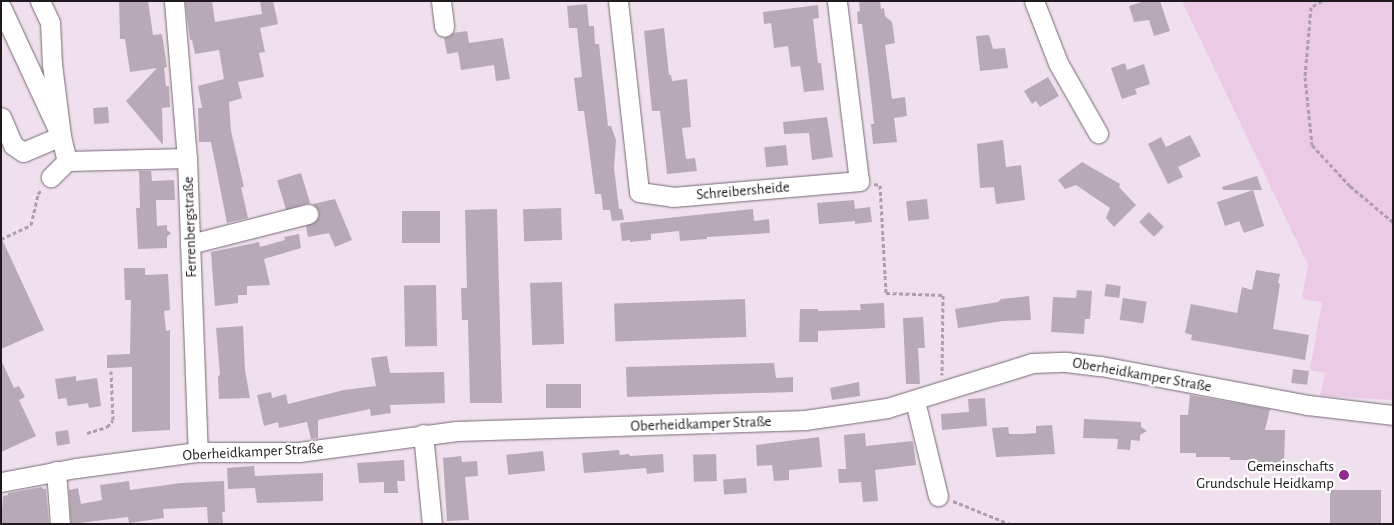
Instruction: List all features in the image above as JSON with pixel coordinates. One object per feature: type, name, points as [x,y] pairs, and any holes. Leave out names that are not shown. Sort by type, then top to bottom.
[{"type":"street","points":[[40,1],[50,22],[52,64],[61,136],[67,161]]},
{"type":"street","name":"Ferrenbergstraße","points":[[174,1],[186,158],[198,452]]},
{"type":"street","points":[[441,1],[444,27]]},
{"type":"street","name":"Schreibersheide","points":[[618,1],[639,192],[673,197],[859,181]]},
{"type":"street","points":[[837,1],[859,181]]},
{"type":"street","points":[[1034,1],[1058,63],[1098,132]]},
{"type":"street","points":[[1,7],[61,136]]},
{"type":"street","points":[[1,117],[12,145],[23,152],[61,136]]},
{"type":"street","points":[[51,177],[67,161],[186,158]]},
{"type":"street","points":[[190,244],[308,214]]},
{"type":"street","name":"Oberheidkamper Straße","points":[[1,482],[56,471],[198,452],[300,452],[423,434],[492,429],[805,420],[860,413],[915,401],[1017,366],[1032,363],[1066,362],[1101,366],[1308,405],[1393,415]]},
{"type":"street","points":[[915,401],[938,496]]},
{"type":"street","points":[[423,434],[432,524]]},
{"type":"street","points":[[56,471],[60,524]]},
{"type":"path","points":[[1322,1],[1311,7],[1305,77],[1312,145],[1350,186],[1393,222]]},
{"type":"path","points":[[1,239],[31,226],[38,194],[51,177]]},
{"type":"path","points":[[859,181],[880,185],[886,293],[942,295],[942,364]]},
{"type":"path","points":[[87,433],[107,427],[113,420],[111,370]]},
{"type":"path","points":[[938,496],[1010,524]]},
{"type":"shaded area","points":[[1182,1],[1393,1],[1393,400],[1320,396],[1325,373],[1310,370],[1322,302],[1302,299],[1308,265]]},
{"type":"building","points":[[119,1],[148,1],[153,35],[162,34],[167,67],[164,68],[166,86],[169,86],[170,107],[162,108],[163,145],[126,101],[157,68],[130,72],[125,39],[120,39]]},
{"type":"building","points":[[185,1],[212,1],[215,22],[262,14],[260,1],[273,1],[278,24],[260,28],[265,52],[259,53],[264,77],[238,82],[242,98],[229,102],[231,131],[244,187],[241,187],[248,218],[227,223],[211,142],[199,142],[198,108],[202,108],[198,86],[224,79],[219,50],[195,54],[192,40],[190,40]]},
{"type":"building","points":[[859,1],[880,1],[881,9],[884,8],[885,16],[892,22],[895,43],[885,45],[892,99],[905,97],[907,116],[894,118],[897,142],[873,144],[871,124],[874,124],[868,71],[862,24],[858,24],[857,12],[860,11]]},
{"type":"building","points":[[1145,1],[1160,1],[1170,31],[1154,36],[1149,20],[1134,22],[1129,6]]},
{"type":"building","points":[[587,4],[589,26],[594,26],[595,44],[599,44],[608,126],[611,126],[616,140],[614,168],[619,209],[622,209],[624,220],[612,221],[610,210],[603,210],[601,194],[595,194],[584,111],[578,111],[574,78],[582,77],[577,28],[569,28],[567,6]]},
{"type":"building","points":[[818,5],[819,18],[813,19],[818,63],[821,63],[824,90],[804,92],[800,66],[791,67],[788,46],[774,48],[771,23],[764,24],[763,12]]},
{"type":"building","points":[[664,28],[669,75],[671,75],[672,81],[687,79],[691,127],[682,128],[686,159],[695,158],[697,171],[667,174],[660,111],[652,111],[644,31]]},
{"type":"building","points":[[467,31],[469,43],[503,38],[510,79],[496,81],[494,65],[461,70],[458,52],[447,54],[444,38],[453,33]]},
{"type":"building","points":[[989,35],[993,49],[1005,48],[1008,68],[980,71],[976,36]]},
{"type":"building","points":[[1125,63],[1127,70],[1144,64],[1150,84],[1135,89],[1137,94],[1122,99],[1111,68]]},
{"type":"building","points":[[1048,77],[1059,96],[1040,107],[1036,101],[1032,104],[1024,91]]},
{"type":"building","points":[[108,107],[109,123],[94,124],[93,108]]},
{"type":"building","points":[[827,117],[833,157],[812,160],[809,133],[784,134],[783,122]]},
{"type":"building","points":[[1190,135],[1201,156],[1178,167],[1183,177],[1168,184],[1148,144],[1161,137],[1166,147]]},
{"type":"building","points":[[1003,140],[1006,167],[1021,165],[1025,200],[996,204],[994,187],[980,188],[977,144]]},
{"type":"building","points":[[786,145],[788,165],[766,167],[764,147]]},
{"type":"building","points":[[1082,162],[1120,184],[1119,187],[1136,205],[1114,227],[1106,218],[1110,208],[1076,185],[1065,189],[1058,180]]},
{"type":"building","points":[[139,171],[151,171],[152,181],[174,180],[175,200],[156,200],[157,226],[167,225],[167,230],[171,233],[167,237],[167,248],[138,249],[136,208],[140,208]]},
{"type":"building","points":[[301,173],[310,203],[286,210],[277,180]]},
{"type":"building","points":[[1257,176],[1262,190],[1223,190],[1222,187]]},
{"type":"building","points":[[1253,190],[1264,226],[1244,233],[1239,221],[1225,226],[1217,202]]},
{"type":"building","points":[[335,199],[352,240],[335,247],[329,233],[308,237],[306,226],[319,218],[319,211],[313,204]]},
{"type":"building","points":[[927,199],[929,219],[908,221],[906,201]]},
{"type":"building","points":[[854,200],[855,209],[870,207],[872,222],[855,224],[855,221],[819,224],[817,203]]},
{"type":"building","points":[[561,208],[562,240],[524,241],[523,209]]},
{"type":"building","points":[[497,209],[502,403],[470,403],[468,320],[462,320],[461,288],[467,288],[465,210]]},
{"type":"building","points":[[753,209],[754,221],[769,219],[770,233],[707,237],[707,239],[680,241],[679,231],[651,234],[651,240],[622,241],[620,223]]},
{"type":"building","points":[[402,211],[440,211],[440,243],[402,243]]},
{"type":"building","points":[[1149,212],[1164,227],[1154,237],[1139,222]]},
{"type":"building","points":[[299,234],[301,248],[264,259],[270,285],[247,286],[247,295],[238,295],[238,303],[215,306],[211,252],[259,242],[260,247],[285,240],[284,237]]},
{"type":"building","points":[[1,237],[44,330],[1,349]]},
{"type":"building","points":[[124,268],[145,268],[145,275],[168,274],[170,310],[164,311],[166,331],[170,330],[170,430],[132,432],[132,367],[107,368],[107,355],[130,354],[131,300],[125,300]]},
{"type":"building","points":[[1256,270],[1280,274],[1273,329],[1309,335],[1305,360],[1191,340],[1192,335],[1185,333],[1191,304],[1237,313],[1242,287],[1252,290]]},
{"type":"building","points":[[562,282],[564,344],[532,345],[530,283]]},
{"type":"building","points":[[1106,284],[1121,286],[1119,298],[1104,296]]},
{"type":"building","points":[[436,285],[437,346],[405,347],[404,286]]},
{"type":"building","points":[[1077,290],[1092,291],[1090,319],[1085,319],[1084,334],[1051,332],[1053,297],[1076,298]]},
{"type":"building","points":[[1029,296],[1031,320],[1003,321],[958,328],[955,309],[998,302],[1001,299]]},
{"type":"building","points":[[1123,298],[1147,302],[1143,323],[1120,320]]},
{"type":"building","points":[[745,299],[746,337],[615,342],[614,304]]},
{"type":"building","points":[[884,303],[885,328],[818,331],[818,342],[799,342],[800,309],[818,309],[818,311],[861,310],[860,304]]},
{"type":"building","points":[[923,317],[925,348],[918,348],[920,384],[906,384],[903,318]]},
{"type":"building","points":[[243,326],[245,370],[250,398],[219,399],[218,376],[220,375],[216,328]]},
{"type":"building","points":[[387,356],[390,373],[444,372],[445,403],[390,405],[391,413],[371,416],[370,409],[318,420],[318,438],[311,439],[307,422],[279,428],[278,422],[264,426],[257,395],[271,392],[272,398],[286,394],[288,404],[344,390],[376,386],[371,358]]},
{"type":"building","points":[[1,360],[14,388],[19,386],[25,397],[19,400],[36,436],[1,452]]},
{"type":"building","points":[[774,363],[776,378],[793,377],[793,392],[627,397],[626,367]]},
{"type":"building","points":[[1293,369],[1309,371],[1307,385],[1291,383]]},
{"type":"building","points":[[76,376],[76,381],[97,378],[101,406],[89,408],[88,403],[68,406],[66,398],[58,399],[55,379]]},
{"type":"building","points":[[859,382],[860,396],[832,400],[830,388]]},
{"type":"building","points":[[546,384],[581,384],[581,408],[546,408]]},
{"type":"building","points":[[1190,395],[1270,409],[1265,430],[1285,430],[1284,468],[1265,468],[1265,464],[1248,465],[1248,460],[1230,460],[1230,457],[1196,457],[1196,453],[1180,453],[1180,415],[1188,415]]},
{"type":"building","points":[[985,398],[987,426],[942,430],[941,414],[969,412],[968,399]]},
{"type":"building","points":[[1084,419],[1141,422],[1141,427],[1147,431],[1140,435],[1140,441],[1131,440],[1130,450],[1117,449],[1118,439],[1083,438]]},
{"type":"building","points":[[1052,425],[1055,454],[996,457],[992,428],[1008,427],[1009,434],[1023,434],[1036,433],[1036,426]]},
{"type":"building","points":[[68,430],[70,444],[57,446],[55,432]]},
{"type":"building","points":[[865,433],[866,446],[913,441],[916,465],[875,470],[878,501],[863,502],[861,482],[839,483],[838,469],[846,469],[844,435]]},
{"type":"building","points":[[819,437],[822,467],[789,470],[789,480],[774,481],[772,465],[757,466],[756,445]]},
{"type":"building","points":[[619,450],[620,455],[629,454],[630,456],[663,454],[664,472],[647,474],[646,468],[584,473],[582,453]]},
{"type":"building","points":[[543,451],[545,471],[508,475],[506,455]]},
{"type":"building","points":[[716,454],[717,481],[694,482],[693,455]]},
{"type":"building","points":[[461,456],[462,462],[477,461],[478,476],[465,477],[469,520],[447,521],[443,458]]},
{"type":"building","points":[[404,460],[405,481],[397,481],[398,493],[384,493],[384,482],[359,483],[357,463]]},
{"type":"building","points":[[254,466],[255,476],[323,473],[323,501],[257,503],[255,488],[228,489],[227,468]]},
{"type":"building","points":[[746,478],[747,493],[724,495],[723,480]]},
{"type":"building","points":[[129,481],[130,490],[181,483],[224,481],[225,512],[222,512],[223,524],[208,524],[207,507],[163,509],[164,518],[129,523],[128,517],[71,524],[69,490],[78,488],[81,504],[102,500],[100,485]]},
{"type":"building","points":[[42,487],[46,489],[49,524],[1,524],[3,496],[8,495],[8,493]]},
{"type":"building","points":[[1330,490],[1381,490],[1381,524],[1330,524]]},
{"type":"place","name":"Gemeinschafts Grundschule Heidkamp","points":[[1344,475]]}]
